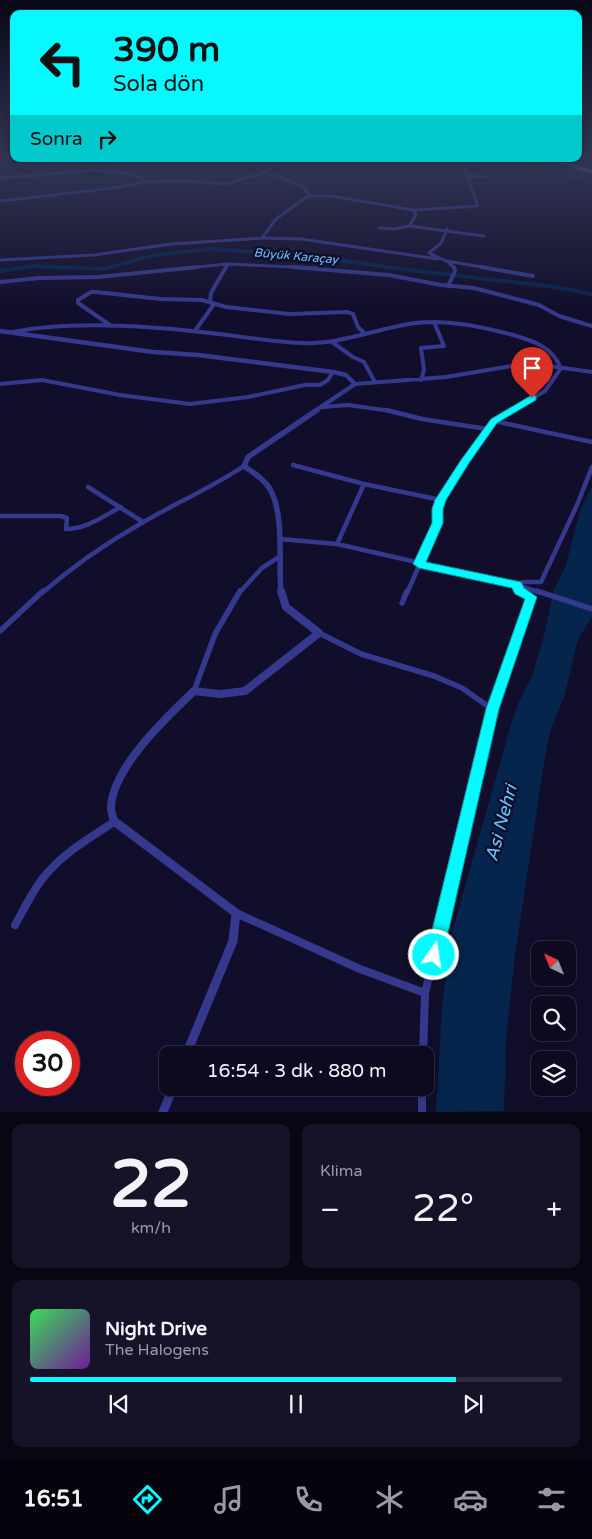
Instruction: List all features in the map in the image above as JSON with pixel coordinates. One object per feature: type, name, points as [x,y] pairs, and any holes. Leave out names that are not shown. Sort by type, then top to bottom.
[{"type":"street","points":[[262,238],[267,227],[275,222],[279,214],[292,206]]},
{"type":"street","points":[[390,206],[414,210],[478,206]]},
{"type":"street","points":[[409,226],[416,215],[414,210]]},
{"type":"street","points":[[378,228],[395,229],[409,226],[447,229],[484,236]]},
{"type":"street","points":[[438,259],[429,253],[441,243],[447,229]]},
{"type":"street","points":[[0,260],[94,255],[171,244],[262,238],[301,239],[438,259],[533,276]]},
{"type":"street","points":[[447,261],[454,266],[455,271],[448,286]]},
{"type":"street","points":[[195,332],[212,303],[211,293],[228,264]]},
{"type":"street","points":[[0,282],[39,278],[98,277],[228,264],[252,264],[376,274],[448,286],[468,287],[539,304],[559,316],[592,326]]},
{"type":"street","points":[[110,325],[78,303],[78,300],[91,292],[96,292],[161,299],[202,300],[289,314],[347,312],[353,314],[358,327],[364,333]]},
{"type":"street","points":[[10,333],[43,328],[110,325],[294,342],[332,342],[354,338],[364,333],[434,322],[484,328],[538,343],[548,348],[561,368]]},
{"type":"street","points":[[421,380],[424,370],[421,348],[444,346],[434,322]]},
{"type":"street","points":[[0,332],[153,352],[198,355],[333,372],[346,376],[355,384]]},
{"type":"street","points":[[332,342],[352,357],[364,362],[375,382]]},
{"type":"street","points":[[0,630],[26,604],[103,546],[143,522],[226,478],[244,466],[248,457],[355,384],[446,377],[515,364],[538,363],[592,372]]},
{"type":"street","points":[[402,603],[438,523],[438,509],[441,500],[487,429],[494,421],[545,391],[561,368]]},
{"type":"street","points":[[0,384],[42,380],[120,395],[190,404],[248,397],[304,385],[320,384],[328,380],[333,372]]},
{"type":"street","points":[[323,407],[334,404],[359,404],[421,418],[487,429]]},
{"type":"street","points":[[494,421],[592,442]]},
{"type":"street","points":[[293,465],[364,484],[441,500]]},
{"type":"street","points":[[244,466],[262,479],[273,493],[278,513],[280,539],[279,574],[282,601],[292,613],[319,632],[361,654],[434,676],[455,685],[492,709]]},
{"type":"street","points":[[516,585],[523,582],[541,582],[577,506],[592,467]]},
{"type":"street","points":[[337,544],[364,484]]},
{"type":"street","points":[[88,487],[143,522]]},
{"type":"street","points":[[0,516],[61,516],[66,518],[66,530],[74,530],[88,526],[121,507]]},
{"type":"street","points":[[280,539],[337,544],[516,585],[592,609]]},
{"type":"street","points":[[280,557],[264,565],[254,574],[232,605],[211,645],[194,691],[153,734],[125,772],[111,808],[114,822],[236,913],[360,969],[425,993]]},
{"type":"street","points":[[423,1046],[425,993],[492,709],[532,597],[519,591],[516,585]]},
{"type":"street","points":[[194,691],[220,694],[245,690],[293,655],[319,632]]},
{"type":"street","points":[[15,925],[36,887],[49,871],[74,850],[114,822]]},
{"type":"street","points":[[190,1046],[233,940],[236,913]]},
{"type":"street","points":[[163,1112],[170,1096]]},
{"type":"street","points":[[422,1096],[422,1112]]},
{"type":"water","name":"Asi Nehri","points":[[592,486],[592,617],[578,639],[564,697],[550,732],[544,763],[515,955],[506,1039],[504,1111],[436,1112],[442,1006],[451,936],[512,721],[532,676],[545,632],[553,592],[566,565],[580,511]]},
{"type":"waterway","name":"Büyük Karaçay","points":[[0,271],[35,266],[103,269],[155,255],[210,249],[303,255],[401,269],[556,287],[592,294]]},
{"type":"route","points":[[434,955],[492,709],[532,597],[519,591],[516,585],[419,564],[438,523],[438,509],[441,500],[464,462],[494,421],[532,398]]}]
